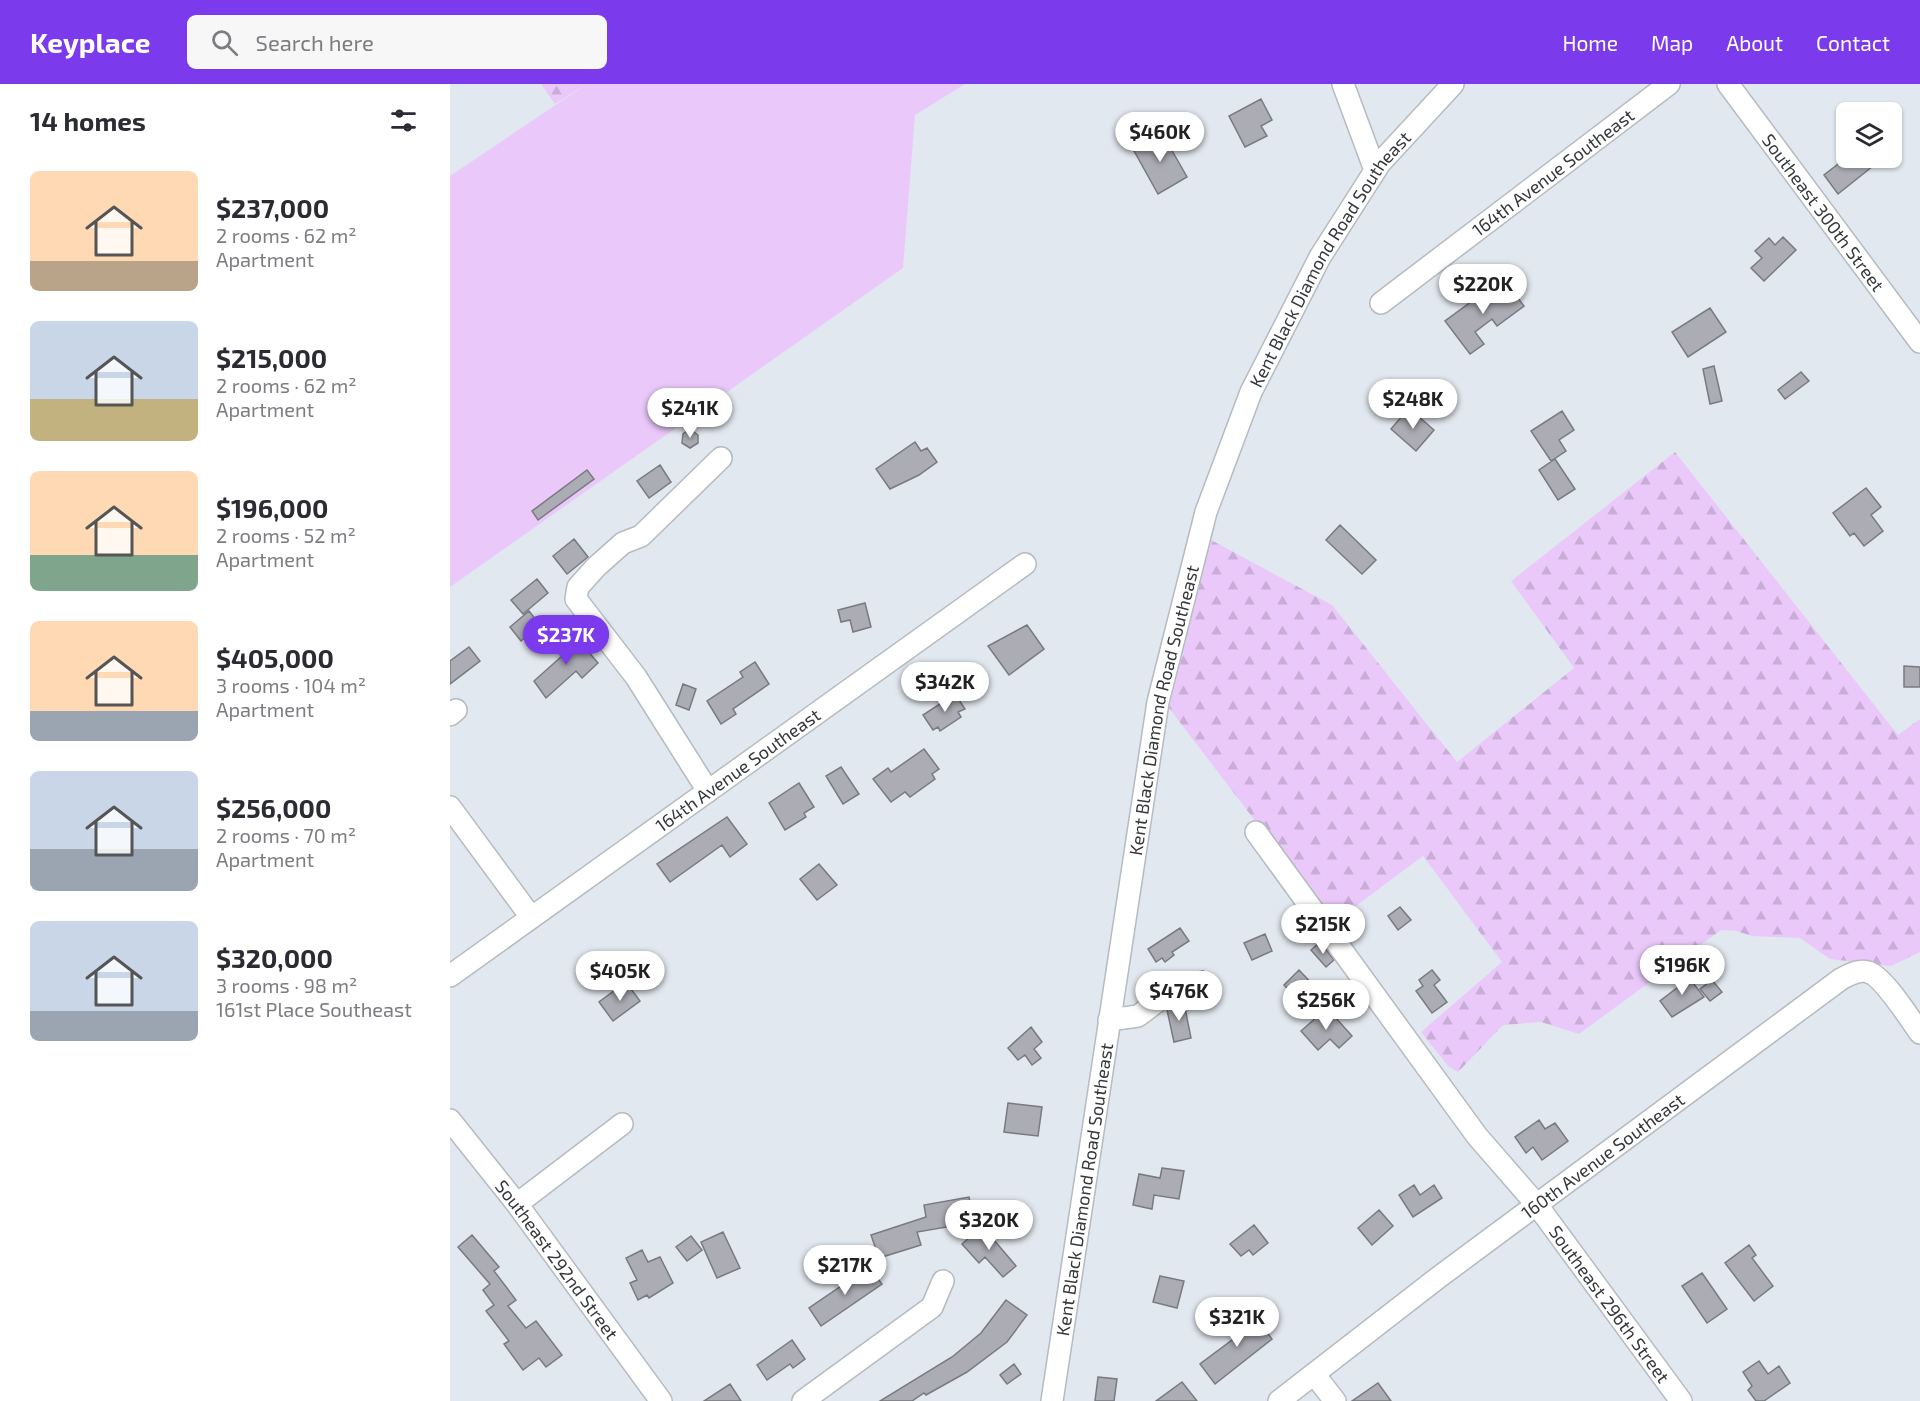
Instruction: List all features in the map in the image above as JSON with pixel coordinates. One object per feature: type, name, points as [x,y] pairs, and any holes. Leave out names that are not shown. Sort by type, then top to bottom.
[{"type":"street","points":[[1343,84],[1375,170]]},
{"type":"street","name":"Kent Black Diamond Road Southeast","points":[[1052,1401],[1158,702],[1206,512],[1251,392],[1320,257],[1375,170],[1453,84]]},
{"type":"street","name":"164th Avenue Southeast","points":[[1381,303],[1669,84]]},
{"type":"street","name":"Southeast 300th Street","points":[[1728,84],[1920,342]]},
{"type":"street","points":[[708,791],[636,677],[576,599],[578,587],[596,567],[623,543],[641,536],[721,458]]},
{"type":"street","name":"164th Avenue Southeast","points":[[450,976],[1025,564]]},
{"type":"street","points":[[450,807],[531,917]]},
{"type":"street","name":"Southeast 296th Street","points":[[1256,832],[1477,1136],[1537,1205],[1681,1401]]},
{"type":"street","name":"160th Avenue Southeast","points":[[1279,1401],[1537,1205],[1854,972],[1869,972],[1882,983],[1920,1033]]},
{"type":"street","points":[[1109,1020],[1138,1016],[1171,991]]},
{"type":"street","name":"Southeast 292nd Street","points":[[450,1120],[517,1204],[661,1401]]},
{"type":"street","points":[[517,1204],[622,1124]]},
{"type":"street","points":[[803,1401],[932,1307],[943,1281]]},
{"type":"street","points":[[1314,1374],[1335,1401]]},
{"type":"green space","points":[[541,84],[587,84],[555,104]]},
{"type":"green space","points":[[587,84],[965,84],[915,115],[903,268],[450,587],[450,176]]},
{"type":"green space","points":[[1675,452],[1898,735],[1920,719],[1920,952],[1891,966],[1830,959],[1800,938],[1752,936],[1736,931],[1721,930],[1579,1034],[1541,1022],[1503,1025],[1458,1072],[1448,1066],[1421,1032],[1502,962],[1423,856],[1333,923],[1169,708],[1211,540],[1332,605],[1457,762],[1574,668],[1511,581]]},
{"type":"building","points":[[1261,99],[1272,120],[1261,126],[1267,136],[1245,147],[1229,116]]},
{"type":"building","points":[[1162,133],[1187,177],[1158,194],[1133,149]]},
{"type":"building","points":[[1836,166],[1836,168],[1870,168],[1838,194],[1824,175]]},
{"type":"building","points":[[1783,237],[1796,250],[1764,281],[1751,268],[1762,258],[1755,251],[1769,238],[1775,245]]},
{"type":"building","points":[[1498,282],[1507,294],[1512,290],[1524,306],[1497,326],[1492,319],[1475,332],[1484,344],[1470,354],[1445,321]]},
{"type":"building","points":[[1710,308],[1726,332],[1688,357],[1672,332]]},
{"type":"building","points":[[1714,366],[1722,401],[1710,404],[1703,369]]},
{"type":"building","points":[[1801,372],[1809,381],[1785,399],[1778,390]]},
{"type":"building","points":[[1409,408],[1434,430],[1416,451],[1391,429]]},
{"type":"building","points":[[1562,411],[1574,430],[1559,440],[1566,451],[1551,461],[1531,431]]},
{"type":"building","points":[[690,429],[698,435],[698,443],[690,448],[682,443],[683,434]]},
{"type":"building","points":[[915,442],[921,451],[927,448],[937,462],[919,475],[890,489],[876,469]]},
{"type":"building","points":[[1555,459],[1575,489],[1558,500],[1539,470]]},
{"type":"building","points":[[660,465],[671,482],[649,498],[637,481]]},
{"type":"building","points":[[587,470],[594,479],[538,520],[532,511]]},
{"type":"building","points":[[1866,488],[1881,507],[1871,515],[1883,531],[1864,546],[1854,533],[1850,536],[1833,513]]},
{"type":"building","points":[[1340,525],[1376,560],[1362,574],[1326,540]]},
{"type":"building","points":[[574,539],[588,557],[567,574],[553,556]]},
{"type":"building","points":[[537,579],[548,593],[523,614],[511,600]]},
{"type":"building","points":[[865,603],[871,627],[853,632],[850,620],[841,622],[838,610]]},
{"type":"building","points":[[529,611],[540,625],[521,641],[510,627]]},
{"type":"building","points":[[1027,625],[1044,649],[1009,675],[988,646]]},
{"type":"building","points":[[574,635],[598,663],[582,678],[576,671],[546,698],[534,681],[562,656],[556,650]]},
{"type":"building","points":[[469,647],[480,661],[450,684],[450,661]]},
{"type":"building","points":[[755,662],[769,684],[733,709],[736,714],[721,724],[707,701],[743,677],[740,672]]},
{"type":"building","points":[[1904,666],[1920,667],[1920,687],[1904,687]]},
{"type":"building","points":[[683,684],[696,689],[689,710],[676,705]]},
{"type":"building","points":[[955,694],[965,709],[958,712],[961,717],[940,731],[938,727],[933,730],[923,715]]},
{"type":"building","points":[[924,749],[939,769],[932,774],[935,779],[910,797],[905,792],[891,802],[873,779],[888,768],[891,772]]},
{"type":"building","points":[[841,767],[859,794],[843,804],[826,776]]},
{"type":"building","points":[[799,783],[814,807],[804,813],[806,817],[785,830],[769,803]]},
{"type":"building","points":[[727,817],[747,844],[730,857],[722,845],[670,882],[657,864]]},
{"type":"building","points":[[819,864],[837,885],[817,900],[800,879]]},
{"type":"building","points":[[1400,907],[1411,920],[1398,930],[1388,916]]},
{"type":"building","points":[[1180,928],[1189,941],[1172,952],[1174,955],[1165,962],[1162,958],[1156,962],[1148,949]]},
{"type":"building","points":[[1265,934],[1272,951],[1252,960],[1244,943]]},
{"type":"building","points":[[1320,942],[1334,960],[1326,967],[1311,950]]},
{"type":"building","points":[[1299,970],[1317,989],[1301,1003],[1284,985]]},
{"type":"building","points":[[1432,970],[1440,980],[1434,985],[1447,1002],[1432,1013],[1416,991],[1423,986],[1419,980]]},
{"type":"building","points":[[1203,971],[1206,989],[1185,993],[1182,975]]},
{"type":"building","points":[[1686,974],[1704,997],[1672,1017],[1660,1001],[1678,987],[1674,982]]},
{"type":"building","points":[[1712,980],[1722,992],[1710,1001],[1700,989]]},
{"type":"building","points":[[626,982],[640,1001],[613,1021],[599,1002]]},
{"type":"building","points":[[1183,998],[1191,1038],[1174,1042],[1167,1010]]},
{"type":"building","points":[[1327,1008],[1352,1036],[1339,1048],[1330,1039],[1318,1050],[1301,1031]]},
{"type":"building","points":[[1031,1027],[1042,1042],[1034,1049],[1041,1058],[1032,1065],[1025,1055],[1018,1060],[1008,1048]]},
{"type":"building","points":[[1008,1103],[1042,1107],[1038,1136],[1004,1132]]},
{"type":"building","points":[[1539,1120],[1545,1129],[1555,1123],[1568,1141],[1542,1160],[1533,1147],[1526,1153],[1515,1137]]},
{"type":"building","points":[[1162,1168],[1184,1171],[1179,1199],[1154,1195],[1152,1209],[1133,1205],[1139,1174],[1160,1178]]},
{"type":"building","points":[[1414,1185],[1420,1195],[1434,1185],[1442,1198],[1413,1217],[1399,1195]]},
{"type":"building","points":[[969,1197],[972,1214],[946,1219],[947,1227],[917,1232],[921,1245],[879,1258],[871,1235],[926,1217],[924,1205]]},
{"type":"building","points":[[1379,1210],[1393,1226],[1372,1245],[1358,1228]]},
{"type":"building","points":[[1254,1225],[1268,1243],[1253,1255],[1249,1250],[1241,1256],[1230,1244]]},
{"type":"building","points":[[982,1226],[1016,1266],[1003,1277],[985,1257],[979,1263],[962,1244]]},
{"type":"building","points":[[723,1232],[740,1268],[717,1278],[701,1242]]},
{"type":"building","points":[[472,1235],[499,1267],[494,1271],[516,1300],[508,1306],[526,1328],[536,1321],[562,1355],[546,1367],[539,1358],[523,1370],[504,1344],[509,1341],[486,1311],[494,1305],[483,1290],[490,1284],[458,1247]]},
{"type":"building","points":[[691,1236],[702,1250],[687,1261],[676,1247]]},
{"type":"building","points":[[1749,1245],[1756,1255],[1752,1258],[1773,1286],[1754,1301],[1725,1263]]},
{"type":"building","points":[[642,1250],[648,1262],[660,1257],[673,1283],[649,1298],[647,1295],[638,1300],[630,1283],[637,1280],[626,1258]]},
{"type":"building","points":[[869,1267],[882,1284],[821,1326],[809,1308]]},
{"type":"building","points":[[1702,1273],[1727,1309],[1707,1323],[1682,1286]]},
{"type":"building","points":[[1160,1276],[1184,1281],[1177,1308],[1153,1302]]},
{"type":"building","points":[[1006,1300],[1027,1315],[1007,1342],[967,1372],[926,1395],[924,1393],[912,1401],[880,1401],[952,1357],[981,1333]]},
{"type":"building","points":[[1249,1309],[1272,1339],[1215,1384],[1200,1364],[1244,1331],[1235,1319]]},
{"type":"building","points":[[792,1340],[805,1359],[793,1368],[790,1364],[767,1380],[757,1365]]},
{"type":"building","points":[[1759,1361],[1768,1374],[1779,1366],[1790,1383],[1764,1401],[1756,1401],[1748,1390],[1752,1386],[1743,1372]]},
{"type":"building","points":[[1014,1364],[1021,1374],[1007,1384],[1000,1375]]},
{"type":"building","points":[[1098,1377],[1117,1379],[1114,1401],[1095,1401]]},
{"type":"building","points":[[1182,1382],[1197,1401],[1156,1401]]},
{"type":"building","points":[[1378,1383],[1391,1401],[1352,1401]]},
{"type":"building","points":[[730,1384],[741,1401],[704,1401]]}]
